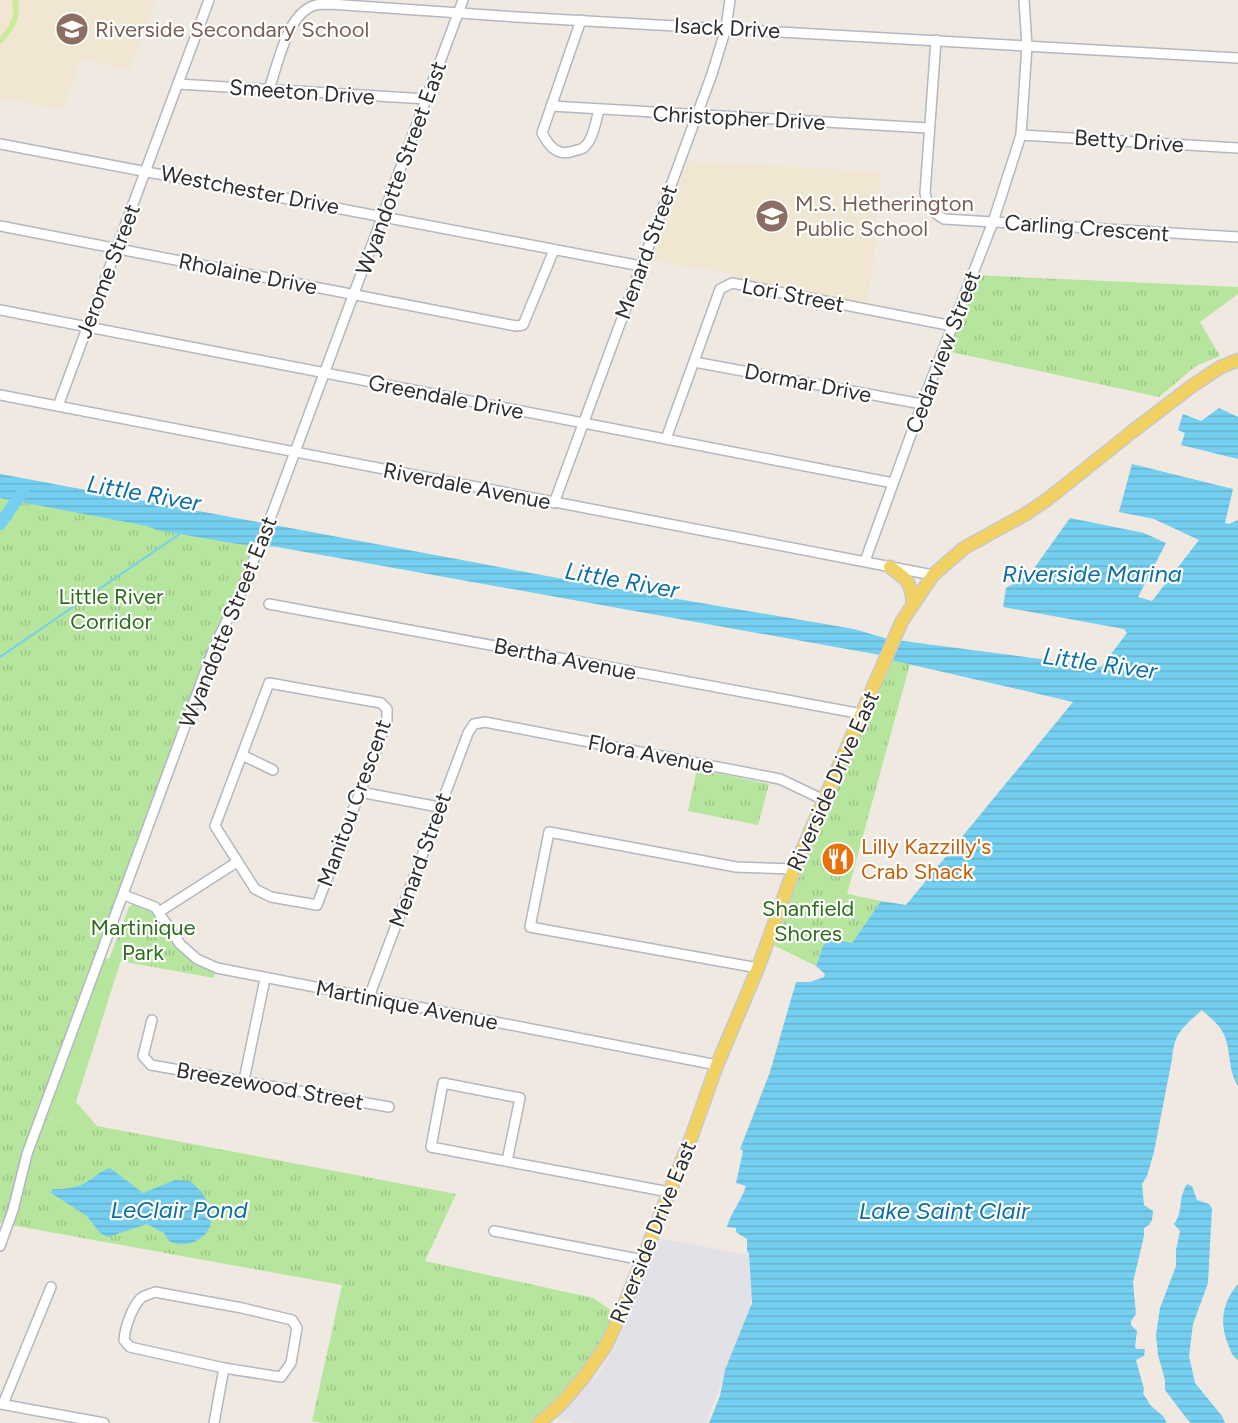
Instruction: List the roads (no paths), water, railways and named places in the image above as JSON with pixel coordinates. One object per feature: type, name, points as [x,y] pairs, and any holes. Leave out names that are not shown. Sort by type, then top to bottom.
[{"type":"main road","name":"Riverside Drive East","points":[[539,1423],[573,1391],[595,1363],[620,1316],[717,1065],[758,968],[794,869],[902,621],[913,603],[933,575],[964,548],[1048,499],[1208,375],[1238,360]]},
{"type":"main road","points":[[1051,488],[1082,464],[1110,449]]},
{"type":"main road","points":[[890,567],[906,578],[910,585],[913,603]]},
{"type":"street","name":"Jerome Street","points":[[58,406],[209,0]]},
{"type":"street","name":"Wyandotte Street East","points":[[0,1246],[13,1210],[27,1154],[215,645],[241,592],[273,511],[463,0]]},
{"type":"street","name":"Menard Street","points":[[554,503],[697,115],[726,28],[730,0]]},
{"type":"street","name":"Cedarview Street","points":[[865,561],[993,222],[1021,135],[1027,46],[1024,0]]},
{"type":"street","name":"Isack Drive","points":[[269,89],[291,25],[305,10],[315,5],[330,4],[1238,58]]},
{"type":"street","points":[[581,20],[542,132],[550,147],[556,152],[567,154],[583,148],[590,137],[599,109]]},
{"type":"street","name":"Carling Crescent","points":[[936,40],[925,193],[927,205],[933,213],[944,219],[1238,237]]},
{"type":"street","name":"Smeeton Drive","points":[[178,84],[427,99]]},
{"type":"street","name":"Christopher Drive","points":[[550,106],[928,128]]},
{"type":"street","name":"Betty Drive","points":[[1021,135],[1238,148]]},
{"type":"street","name":"Westchester Drive","points":[[0,144],[641,266]]},
{"type":"street","name":"Rholaine Drive","points":[[0,226],[516,326],[523,325],[554,250]]},
{"type":"street","name":"Lori Street","points":[[666,439],[720,289],[732,284],[953,326]]},
{"type":"street","name":"Greendale Drive","points":[[0,310],[893,483]]},
{"type":"street","name":"Dormar Drive","points":[[693,362],[922,405]]},
{"type":"street","name":"Riverdale Avenue","points":[[0,395],[933,575]]},
{"type":"street","name":"Bertha Avenue","points":[[268,604],[862,714]]},
{"type":"street","name":"Manitou Crescent","points":[[269,683],[381,703],[387,709],[387,721],[360,792],[317,905],[271,897],[255,889],[215,826],[269,683]]},
{"type":"street","name":"Flora Avenue","points":[[474,724],[485,722],[780,779],[824,800]]},
{"type":"street","name":"Menard Street","points":[[369,997],[468,733],[474,724]]},
{"type":"street","points":[[242,756],[273,770]]},
{"type":"street","points":[[360,792],[440,807]]},
{"type":"street","points":[[758,968],[530,927],[549,832],[736,867],[794,869]]},
{"type":"street","points":[[159,912],[237,862]]},
{"type":"street","name":"Martinique Avenue","points":[[124,895],[155,907],[180,944],[197,959],[217,968],[717,1065]]},
{"type":"street","points":[[244,1080],[265,979]]},
{"type":"street","name":"Breezewood Street","points":[[152,1020],[143,1056],[151,1065],[389,1107]]},
{"type":"street","points":[[507,1161],[519,1098],[443,1083],[431,1147],[669,1192]]},
{"type":"street","points":[[494,1231],[643,1260]]},
{"type":"street","points":[[51,1287],[2,1404],[104,1423]]},
{"type":"street","points":[[155,1292],[253,1310],[292,1320],[297,1328],[291,1364],[281,1377],[224,1368],[130,1347],[124,1340],[125,1330],[142,1297],[155,1292]]},
{"type":"street","points":[[214,1423],[224,1368]]},
{"type":"water","points":[[1219,408],[1238,417],[1238,459],[1181,445],[1185,433],[1178,430],[1183,414],[1201,421]]},
{"type":"water","name":"Lake Saint Clair","points":[[1132,464],[1233,489],[1225,523],[1229,524],[1238,520],[1238,1086],[1232,1073],[1225,1037],[1218,1025],[1202,1010],[1185,1026],[1175,1043],[1154,1152],[1147,1176],[1142,1184],[1144,1205],[1153,1211],[1152,1220],[1144,1228],[1133,1282],[1136,1314],[1131,1325],[1137,1331],[1135,1347],[1145,1349],[1144,1356],[1136,1360],[1144,1389],[1143,1393],[1151,1406],[1163,1416],[1167,1423],[709,1423],[720,1396],[725,1370],[752,1303],[747,1239],[736,1232],[736,1228],[727,1227],[746,1186],[736,1183],[743,1151],[740,1149],[770,1072],[796,982],[810,982],[824,977],[825,974],[816,966],[826,938],[852,943],[881,901],[906,905],[1073,702],[891,660],[880,655],[277,547],[238,544],[157,530],[147,526],[0,498],[0,474],[590,584],[854,629],[888,639],[1101,667],[1127,633],[1124,629],[1003,607],[1006,588],[1030,574],[1070,518],[1144,533],[1166,543],[1138,597],[1152,601],[1199,540],[1154,519],[1119,512]]},
{"type":"water","name":"LeClair Pond","points":[[110,1168],[143,1193],[175,1180],[190,1181],[206,1199],[211,1213],[211,1221],[205,1235],[192,1243],[177,1244],[169,1241],[164,1233],[147,1224],[108,1237],[100,1233],[87,1216],[51,1193],[52,1189],[81,1185]]},
{"type":"water","points":[[1187,1184],[1192,1186],[1197,1200],[1209,1204],[1212,1208],[1208,1283],[1193,1324],[1189,1356],[1195,1383],[1225,1423],[1191,1423],[1187,1419],[1165,1390],[1165,1380],[1158,1355],[1156,1335],[1160,1308],[1176,1266],[1176,1250],[1180,1231],[1174,1224],[1179,1215],[1182,1196]]},
{"type":"water","points":[[1238,1284],[1238,1360],[1233,1355],[1225,1336],[1223,1320],[1229,1297]]},
{"type":"waterway","points":[[0,524],[23,491]]},
{"type":"waterway","points":[[0,657],[181,533]]},
{"type":"place","name":"Riverside Secondary School","points":[[72,29]]},
{"type":"place","name":"M.S. Hetherington Public School","points":[[772,216]]},
{"type":"place","name":"Lilly Kazzilly's Crab Shack","points":[[838,859]]},
{"type":"water label","name":"Little River","points":[[144,493]]},
{"type":"water label","name":"Riverside Marina","points":[[1092,573]]},
{"type":"water label","name":"Little River","points":[[622,580]]},
{"type":"water label","name":"Little River","points":[[1100,663]]},
{"type":"park label","name":"Little River Corridor","points":[[111,608]]},
{"type":"park label","name":"Shanfield Shores","points":[[808,920]]},
{"type":"park label","name":"Martinique Park","points":[[143,940]]}]
